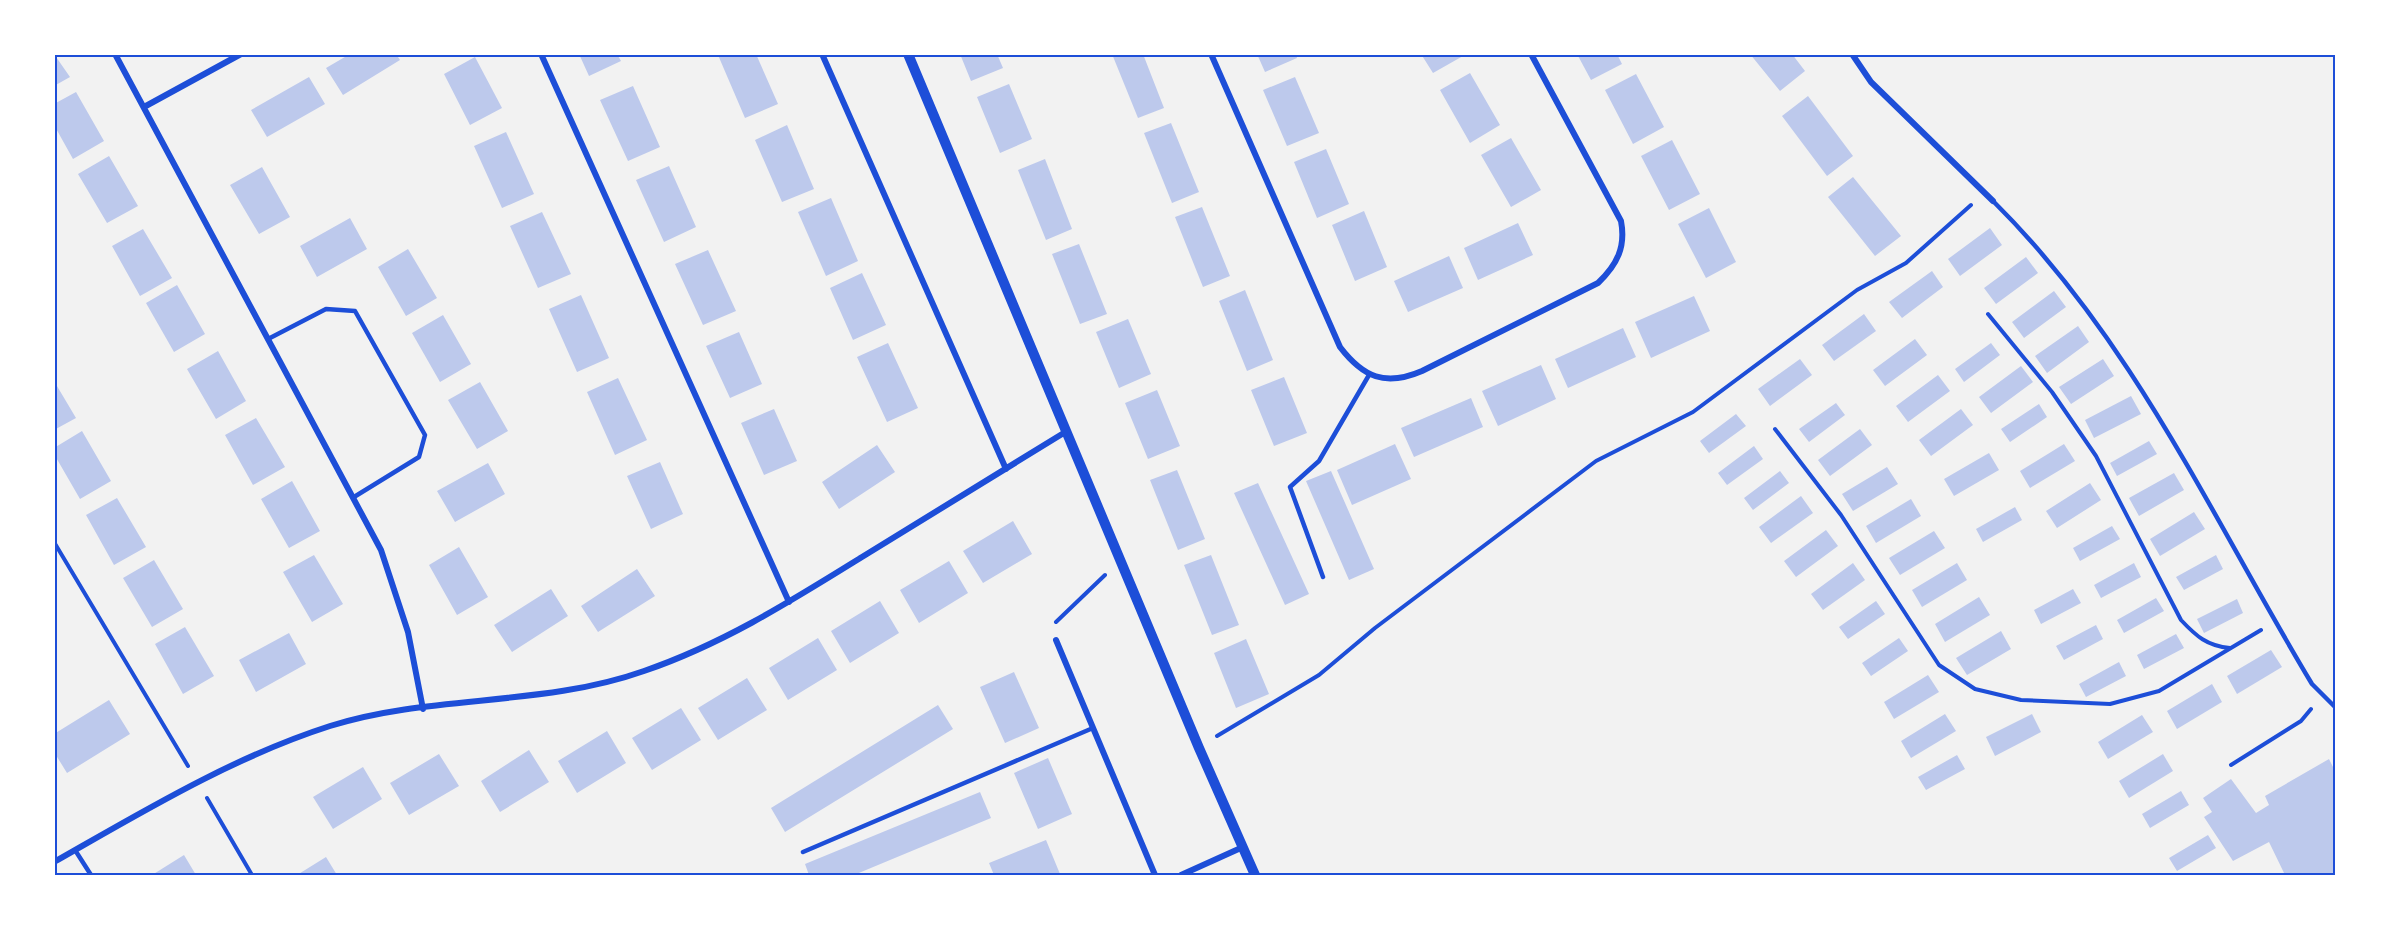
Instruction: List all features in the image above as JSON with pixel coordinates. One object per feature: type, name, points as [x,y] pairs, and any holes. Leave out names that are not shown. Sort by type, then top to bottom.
[{"type":"street","points":[[115,54],[270,338],[381,550],[408,632],[420,679],[423,709]]},
{"type":"street","points":[[144,107],[241,54]]},
{"type":"street","points":[[541,54],[789,602]]},
{"type":"street","points":[[822,54],[1006,469]]},
{"type":"street","points":[[908,54],[1068,430],[1199,748],[1255,875]]},
{"type":"street","points":[[1211,54],[1340,347],[1354,365],[1369,375],[1390,378],[1410,376],[1598,283],[1612,270],[1619,255],[1624,237],[1621,221],[1531,54]]},
{"type":"street","points":[[1852,54],[1871,81],[1993,201]]},
{"type":"street","points":[[54,862],[198,783],[331,726],[423,709],[577,690],[642,672],[712,645],[789,602],[1068,430]]},
{"type":"street","points":[[1056,640],[1155,875]]},
{"type":"street","points":[[1181,875],[1243,847]]},
{"type":"lane","points":[[1993,201],[2022,231],[2081,301],[2135,377],[2172,436],[2274,621],[2312,684],[2335,707]]},
{"type":"lane","points":[[270,338],[326,309],[356,311],[425,435],[419,457],[354,497]]},
{"type":"lane","points":[[1323,577],[1290,487],[1319,461],[1369,375]]},
{"type":"lane","points":[[803,852],[1093,728]]},
{"type":"lane","points":[[75,850],[91,875]]},
{"type":"path","points":[[1199,748],[1319,675],[1376,628],[1596,461],[1693,412],[1857,290],[1906,263],[1984,193]]},
{"type":"path","points":[[1988,314],[2052,392],[2096,456],[2181,620],[2200,640],[2219,647],[2231,648]]},
{"type":"path","points":[[1775,429],[1841,515],[1939,665],[1975,689],[2021,700],[2110,704],[2159,691],[2274,621]]},
{"type":"path","points":[[54,542],[252,875]]},
{"type":"path","points":[[1056,640],[1050,627],[1120,560]]},
{"type":"path","points":[[2231,765],[2301,721],[2316,704],[2312,684]]},
{"type":"building","points":[[54,54],[70,77],[54,86]]},
{"type":"building","points":[[350,54],[396,54],[400,60],[343,95],[326,68]]},
{"type":"building","points":[[579,54],[617,54],[621,61],[589,76]]},
{"type":"building","points":[[756,54],[778,104],[745,118],[718,55]]},
{"type":"building","points":[[960,54],[997,54],[1003,68],[971,81]]},
{"type":"building","points":[[1112,54],[1143,54],[1164,108],[1138,118]]},
{"type":"building","points":[[1257,54],[1296,54],[1297,58],[1265,72]]},
{"type":"building","points":[[1421,54],[1462,54],[1463,56],[1433,73]]},
{"type":"building","points":[[1577,54],[1617,54],[1622,64],[1591,80]]},
{"type":"building","points":[[1750,54],[1792,54],[1805,71],[1780,91]]},
{"type":"building","points":[[475,57],[502,108],[470,125],[444,74]]},
{"type":"building","points":[[1470,73],[1500,125],[1470,143],[1440,90]]},
{"type":"building","points":[[1636,74],[1664,127],[1633,144],[1605,90]]},
{"type":"building","points":[[309,77],[325,104],[267,137],[251,110]]},
{"type":"building","points":[[1295,77],[1319,133],[1287,146],[1263,90]]},
{"type":"building","points":[[1009,84],[1032,139],[1000,153],[977,97]]},
{"type":"building","points":[[633,86],[660,147],[628,161],[600,100]]},
{"type":"building","points":[[76,92],[104,141],[73,159],[54,125],[54,104]]},
{"type":"building","points":[[1808,96],[1853,156],[1827,176],[1782,116]]},
{"type":"building","points":[[1171,123],[1199,192],[1172,203],[1144,133]]},
{"type":"building","points":[[787,125],[814,189],[782,202],[755,140]]},
{"type":"building","points":[[506,132],[534,194],[502,208],[474,146]]},
{"type":"building","points":[[1511,138],[1541,190],[1511,207],[1481,155]]},
{"type":"building","points":[[1672,140],[1700,194],[1669,210],[1641,156]]},
{"type":"building","points":[[1326,149],[1349,204],[1317,218],[1294,162]]},
{"type":"building","points":[[109,156],[138,206],[107,223],[78,174]]},
{"type":"building","points":[[1045,159],[1072,229],[1046,240],[1018,170]]},
{"type":"building","points":[[669,166],[696,227],[664,242],[636,180]]},
{"type":"building","points":[[262,167],[290,217],[259,234],[230,185]]},
{"type":"building","points":[[1853,177],[1901,236],[1875,256],[1828,197]]},
{"type":"building","points":[[831,198],[858,261],[826,276],[798,212]]},
{"type":"building","points":[[1202,207],[1230,276],[1203,287],[1175,217]]},
{"type":"building","points":[[1709,208],[1736,262],[1706,278],[1678,224]]},
{"type":"building","points":[[1364,211],[1387,267],[1355,281],[1332,225]]},
{"type":"building","points":[[542,212],[571,274],[538,288],[510,226]]},
{"type":"building","points":[[350,218],[367,249],[317,277],[300,246]]},
{"type":"building","points":[[1518,223],[1533,255],[1478,280],[1464,248]]},
{"type":"building","points":[[1990,228],[2002,245],[1960,276],[1948,259]]},
{"type":"building","points":[[143,229],[172,278],[140,296],[112,246]]},
{"type":"building","points":[[1079,244],[1107,314],[1080,324],[1052,254]]},
{"type":"building","points":[[408,249],[437,298],[406,316],[378,267]]},
{"type":"building","points":[[708,250],[736,311],[703,325],[675,264]]},
{"type":"building","points":[[1449,256],[1463,288],[1408,312],[1394,281]]},
{"type":"building","points":[[2026,257],[2038,273],[1996,304],[1984,288]]},
{"type":"building","points":[[1932,271],[1943,287],[1902,318],[1889,302]]},
{"type":"building","points":[[862,273],[886,325],[853,340],[830,288]]},
{"type":"building","points":[[177,285],[205,334],[174,352],[146,303]]},
{"type":"building","points":[[1245,290],[1273,360],[1247,371],[1219,301]]},
{"type":"building","points":[[2054,291],[2066,307],[2024,338],[2012,322]]},
{"type":"building","points":[[581,295],[609,358],[577,372],[549,309]]},
{"type":"building","points":[[1694,296],[1710,331],[1651,358],[1635,322]]},
{"type":"building","points":[[1864,314],[1876,331],[1834,361],[1822,345]]},
{"type":"building","points":[[443,315],[471,364],[440,382],[412,333]]},
{"type":"building","points":[[1128,319],[1151,374],[1119,388],[1096,332]]},
{"type":"building","points":[[2078,326],[2089,342],[2047,373],[2035,356]]},
{"type":"building","points":[[1623,328],[1636,357],[1568,388],[1555,359]]},
{"type":"building","points":[[739,332],[762,384],[730,398],[706,346]]},
{"type":"building","points":[[1915,339],[1927,355],[1885,386],[1873,370]]},
{"type":"building","points":[[888,343],[918,408],[887,422],[857,357]]},
{"type":"building","points":[[1991,343],[2000,355],[1964,382],[1955,369]]},
{"type":"building","points":[[218,351],[246,401],[216,419],[187,369]]},
{"type":"building","points":[[1800,359],[1812,375],[1770,406],[1758,389]]},
{"type":"building","points":[[2103,359],[2114,376],[2071,404],[2059,387]]},
{"type":"building","points":[[1541,365],[1556,399],[1498,426],[1482,391]]},
{"type":"building","points":[[2021,366],[2033,382],[1991,413],[1979,397]]},
{"type":"building","points":[[1938,375],[1950,391],[1908,422],[1896,406]]},
{"type":"building","points":[[1284,377],[1307,433],[1274,446],[1251,390]]},
{"type":"building","points":[[618,378],[647,440],[615,455],[587,392]]},
{"type":"building","points":[[54,381],[76,418],[54,430]]},
{"type":"building","points":[[480,382],[508,431],[477,449],[448,400]]},
{"type":"building","points":[[1157,390],[1180,446],[1148,459],[1125,403]]},
{"type":"building","points":[[2131,396],[2141,414],[2094,438],[2085,420]]},
{"type":"building","points":[[1471,398],[1483,427],[1414,457],[1401,428]]},
{"type":"building","points":[[1836,403],[1845,415],[1809,442],[1799,429]]},
{"type":"building","points":[[2039,404],[2047,417],[2010,442],[2001,429]]},
{"type":"building","points":[[774,409],[797,461],[764,475],[741,423]]},
{"type":"building","points":[[1961,409],[1973,425],[1931,456],[1919,440]]},
{"type":"building","points":[[1736,414],[1746,426],[1709,453],[1700,441]]},
{"type":"building","points":[[256,418],[285,467],[253,485],[225,435]]},
{"type":"building","points":[[1860,429],[1872,445],[1830,476],[1818,460]]},
{"type":"building","points":[[82,431],[111,481],[80,499],[54,454],[54,448]]},
{"type":"building","points":[[2149,441],[2157,454],[2117,476],[2110,463]]},
{"type":"building","points":[[1395,444],[1411,479],[1352,505],[1337,470]]},
{"type":"building","points":[[2064,444],[2075,461],[2030,488],[2020,471]]},
{"type":"building","points":[[877,445],[895,472],[839,509],[822,482]]},
{"type":"building","points":[[1754,446],[1763,459],[1727,485],[1718,473]]},
{"type":"building","points":[[1989,453],[1999,470],[1954,496],[1944,479]]},
{"type":"building","points":[[660,462],[683,514],[651,529],[627,476]]},
{"type":"building","points":[[488,463],[505,494],[455,522],[437,491]]},
{"type":"building","points":[[1887,467],[1898,484],[1853,511],[1842,494]]},
{"type":"building","points":[[1177,470],[1205,539],[1178,550],[1150,480]]},
{"type":"building","points":[[1331,471],[1374,569],[1349,580],[1306,481]]},
{"type":"building","points":[[1780,471],[1789,483],[1753,510],[1744,498]]},
{"type":"building","points":[[2174,473],[2184,490],[2139,516],[2129,498]]},
{"type":"building","points":[[292,481],[320,531],[289,548],[261,499]]},
{"type":"building","points":[[1258,483],[1309,594],[1285,605],[1234,493]]},
{"type":"building","points":[[2090,483],[2101,500],[2057,528],[2046,511]]},
{"type":"building","points":[[1801,496],[1813,513],[1771,543],[1759,527]]},
{"type":"building","points":[[117,498],[146,547],[114,565],[86,515]]},
{"type":"building","points":[[1911,499],[1921,516],[1876,543],[1866,526]]},
{"type":"building","points":[[2015,507],[2022,520],[1983,542],[1976,529]]},
{"type":"building","points":[[2194,512],[2205,529],[2160,556],[2150,539]]},
{"type":"building","points":[[1013,521],[1032,554],[983,583],[963,551]]},
{"type":"building","points":[[2112,526],[2120,539],[2080,561],[2073,548]]},
{"type":"building","points":[[1826,530],[1838,546],[1796,577],[1784,561]]},
{"type":"building","points":[[1934,531],[1945,548],[1900,575],[1889,558]]},
{"type":"building","points":[[459,547],[488,597],[457,615],[429,565]]},
{"type":"building","points":[[314,555],[343,604],[312,622],[283,572]]},
{"type":"building","points":[[1211,555],[1239,625],[1212,635],[1184,565]]},
{"type":"building","points":[[2216,555],[2223,569],[2184,590],[2176,577]]},
{"type":"building","points":[[154,560],[183,609],[152,627],[123,578]]},
{"type":"building","points":[[949,561],[968,593],[919,623],[900,590]]},
{"type":"building","points":[[1853,563],[1865,580],[1823,610],[1811,594]]},
{"type":"building","points":[[1957,563],[1967,580],[1922,607],[1912,590]]},
{"type":"building","points":[[2134,563],[2141,577],[2101,598],[2094,585]]},
{"type":"building","points":[[637,569],[655,596],[598,632],[581,606]]},
{"type":"building","points":[[551,589],[568,616],[512,652],[494,625]]},
{"type":"building","points":[[2073,589],[2081,603],[2041,624],[2034,610]]},
{"type":"building","points":[[1979,597],[1990,615],[1945,642],[1935,624]]},
{"type":"building","points":[[2156,598],[2164,611],[2124,633],[2117,620]]},
{"type":"building","points":[[2237,599],[2243,613],[2204,633],[2197,619]]},
{"type":"building","points":[[880,601],[899,633],[850,663],[831,631]]},
{"type":"building","points":[[1876,601],[1885,614],[1848,639],[1839,627]]},
{"type":"building","points":[[2096,625],[2103,639],[2064,660],[2056,646]]},
{"type":"building","points":[[185,627],[214,676],[183,694],[155,644]]},
{"type":"building","points":[[2001,631],[2011,649],[1967,675],[1956,658]]},
{"type":"building","points":[[289,633],[306,664],[256,692],[239,660]]},
{"type":"building","points":[[2176,634],[2184,648],[2144,669],[2137,655]]},
{"type":"building","points":[[818,638],[837,670],[788,700],[769,668]]},
{"type":"building","points":[[1899,638],[1908,651],[1871,676],[1862,663]]},
{"type":"building","points":[[1246,639],[1269,694],[1236,708],[1214,653]]},
{"type":"building","points":[[2271,650],[2282,667],[2237,694],[2227,676]]},
{"type":"building","points":[[2119,662],[2126,676],[2086,697],[2079,684]]},
{"type":"building","points":[[1014,672],[1039,728],[1005,743],[980,687]]},
{"type":"building","points":[[1928,675],[1939,692],[1894,719],[1884,702]]},
{"type":"building","points":[[747,678],[767,710],[718,740],[698,708]]},
{"type":"building","points":[[2212,684],[2222,702],[2177,729],[2167,711]]},
{"type":"building","points":[[109,700],[130,734],[67,773],[54,752],[54,734]]},
{"type":"building","points":[[938,705],[953,729],[785,832],[771,808]]},
{"type":"building","points":[[681,708],[701,740],[652,770],[632,738]]},
{"type":"building","points":[[1945,714],[1956,731],[1911,758],[1901,741]]},
{"type":"building","points":[[2032,714],[2041,732],[1995,756],[1986,737]]},
{"type":"building","points":[[2142,715],[2153,732],[2108,759],[2098,742]]},
{"type":"building","points":[[607,731],[626,763],[577,793],[558,761]]},
{"type":"building","points":[[529,750],[549,782],[500,812],[481,781]]},
{"type":"building","points":[[439,754],[459,786],[409,815],[390,783]]},
{"type":"building","points":[[2163,754],[2173,771],[2129,798],[2119,781]]},
{"type":"building","points":[[1957,755],[1965,769],[1926,790],[1918,777]]},
{"type":"building","points":[[1048,758],[1072,814],[1038,829],[1014,773]]},
{"type":"building","points":[[2329,759],[2335,771],[2335,875],[2285,875],[2269,842],[2233,861],[2204,817],[2212,812],[2203,798],[2231,779],[2256,813],[2269,805],[2265,796]]},
{"type":"building","points":[[363,767],[382,799],[333,829],[313,797]]},
{"type":"building","points":[[2181,791],[2189,805],[2150,828],[2142,814]]},
{"type":"building","points":[[980,792],[991,818],[854,875],[809,875],[805,864]]},
{"type":"building","points":[[2208,835],[2216,848],[2177,871],[2169,858]]},
{"type":"building","points":[[1046,840],[1060,874],[994,875],[989,863]]},
{"type":"building","points":[[184,855],[196,875],[152,875]]},
{"type":"building","points":[[326,857],[337,875],[297,875]]}]
